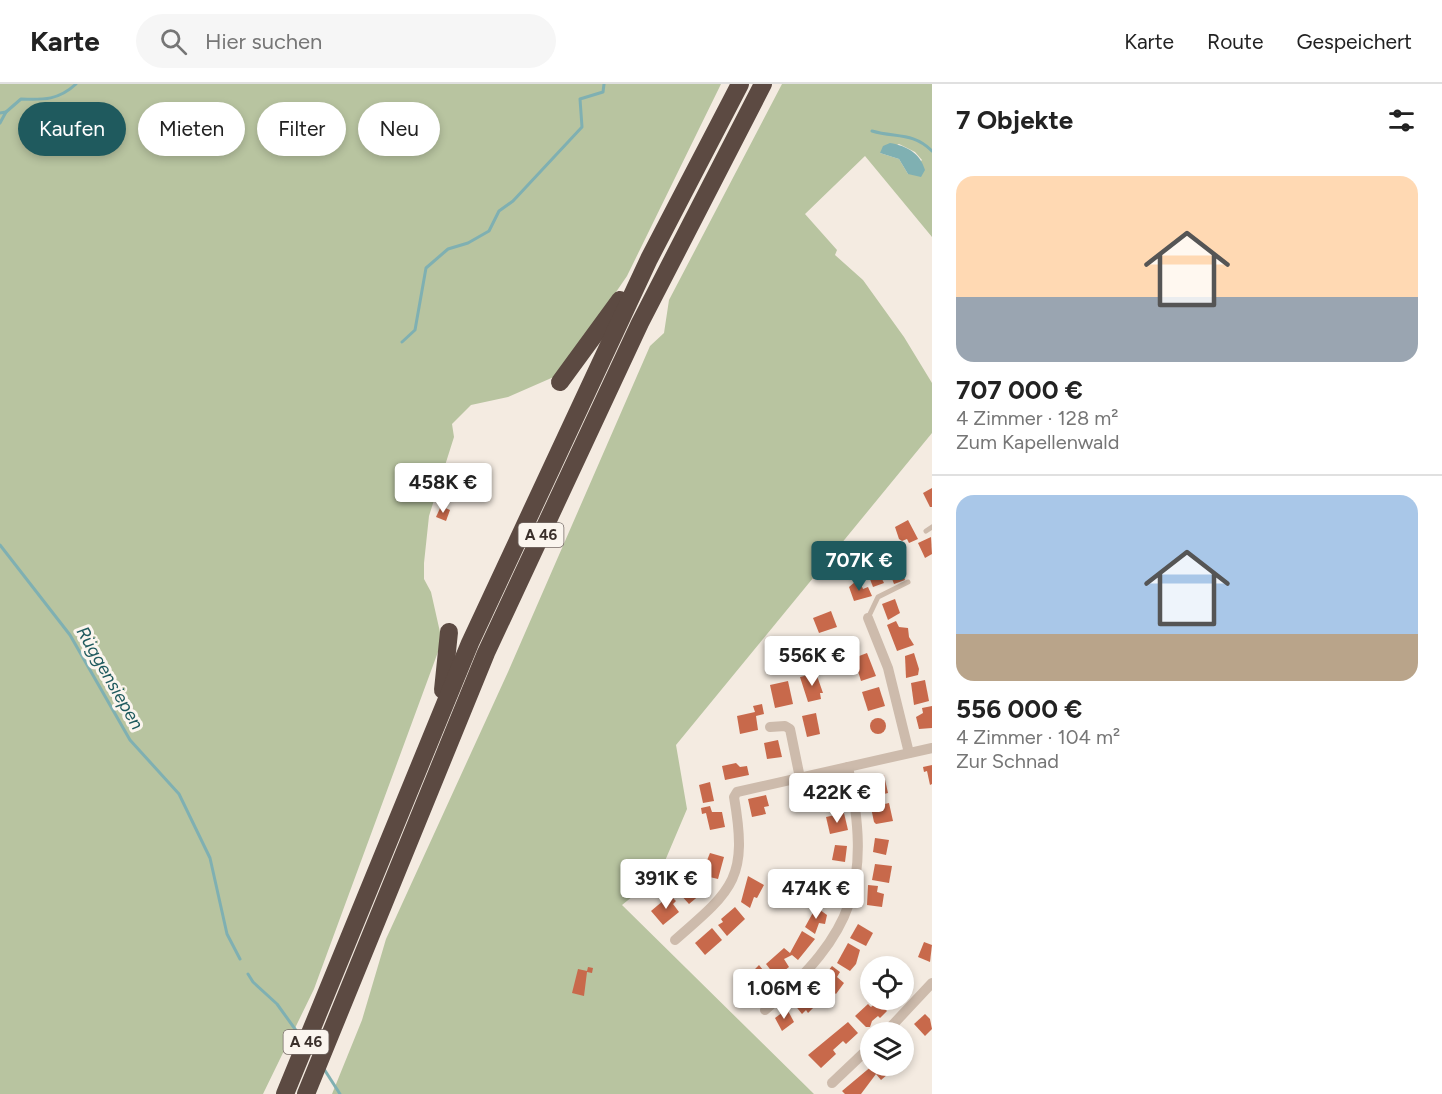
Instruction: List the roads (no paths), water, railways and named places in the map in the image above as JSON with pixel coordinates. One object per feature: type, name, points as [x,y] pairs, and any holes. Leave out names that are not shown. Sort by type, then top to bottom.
[{"type":"highway","name":"A 46","points":[[285,1094],[470,642],[649,259],[740,84]]},
{"type":"highway","name":"A 46","points":[[306,1094],[486,653],[640,323],[763,84]]},
{"type":"highway","points":[[560,382],[649,259]]},
{"type":"highway","points":[[411,784],[415,758],[445,686],[449,632]]},
{"type":"street","points":[[868,618],[888,668],[909,753]]},
{"type":"street","points":[[770,727],[785,726],[790,729],[795,779]]},
{"type":"street","points":[[675,940],[720,901],[732,878],[740,844],[734,797],[737,792],[932,748]]},
{"type":"street","points":[[765,1010],[799,981],[822,956],[848,908],[860,852],[858,819],[848,766]]},
{"type":"street","points":[[895,1022],[932,983]]},
{"type":"street","points":[[832,1083],[860,1056]]},
{"type":"lane","points":[[926,531],[932,527]]},
{"type":"lane","points":[[868,618],[878,597],[908,582]]},
{"type":"water","points":[[890,143],[907,148],[920,159],[925,170],[921,177],[908,174],[899,159],[880,153],[883,146]]},
{"type":"waterway","points":[[0,123],[6,112],[21,99],[51,98],[76,84]]},
{"type":"waterway","points":[[402,342],[415,330],[426,268],[448,249],[468,243],[489,231],[499,211],[513,201],[582,127],[580,99],[603,92],[604,84]]},
{"type":"waterway","points":[[0,113],[6,112]]},
{"type":"waterway","points":[[872,131],[911,138],[932,151]]},
{"type":"waterway","name":"Rüggensiepen","points":[[0,545],[70,635],[130,740],[179,794],[210,858],[227,934],[240,959]]},
{"type":"waterway","name":"Rüggensiepen","points":[[248,974],[253,982],[277,1004],[300,1036]]},
{"type":"waterway","name":"Rüggensiepen","points":[[324,1069],[340,1094]]}]
